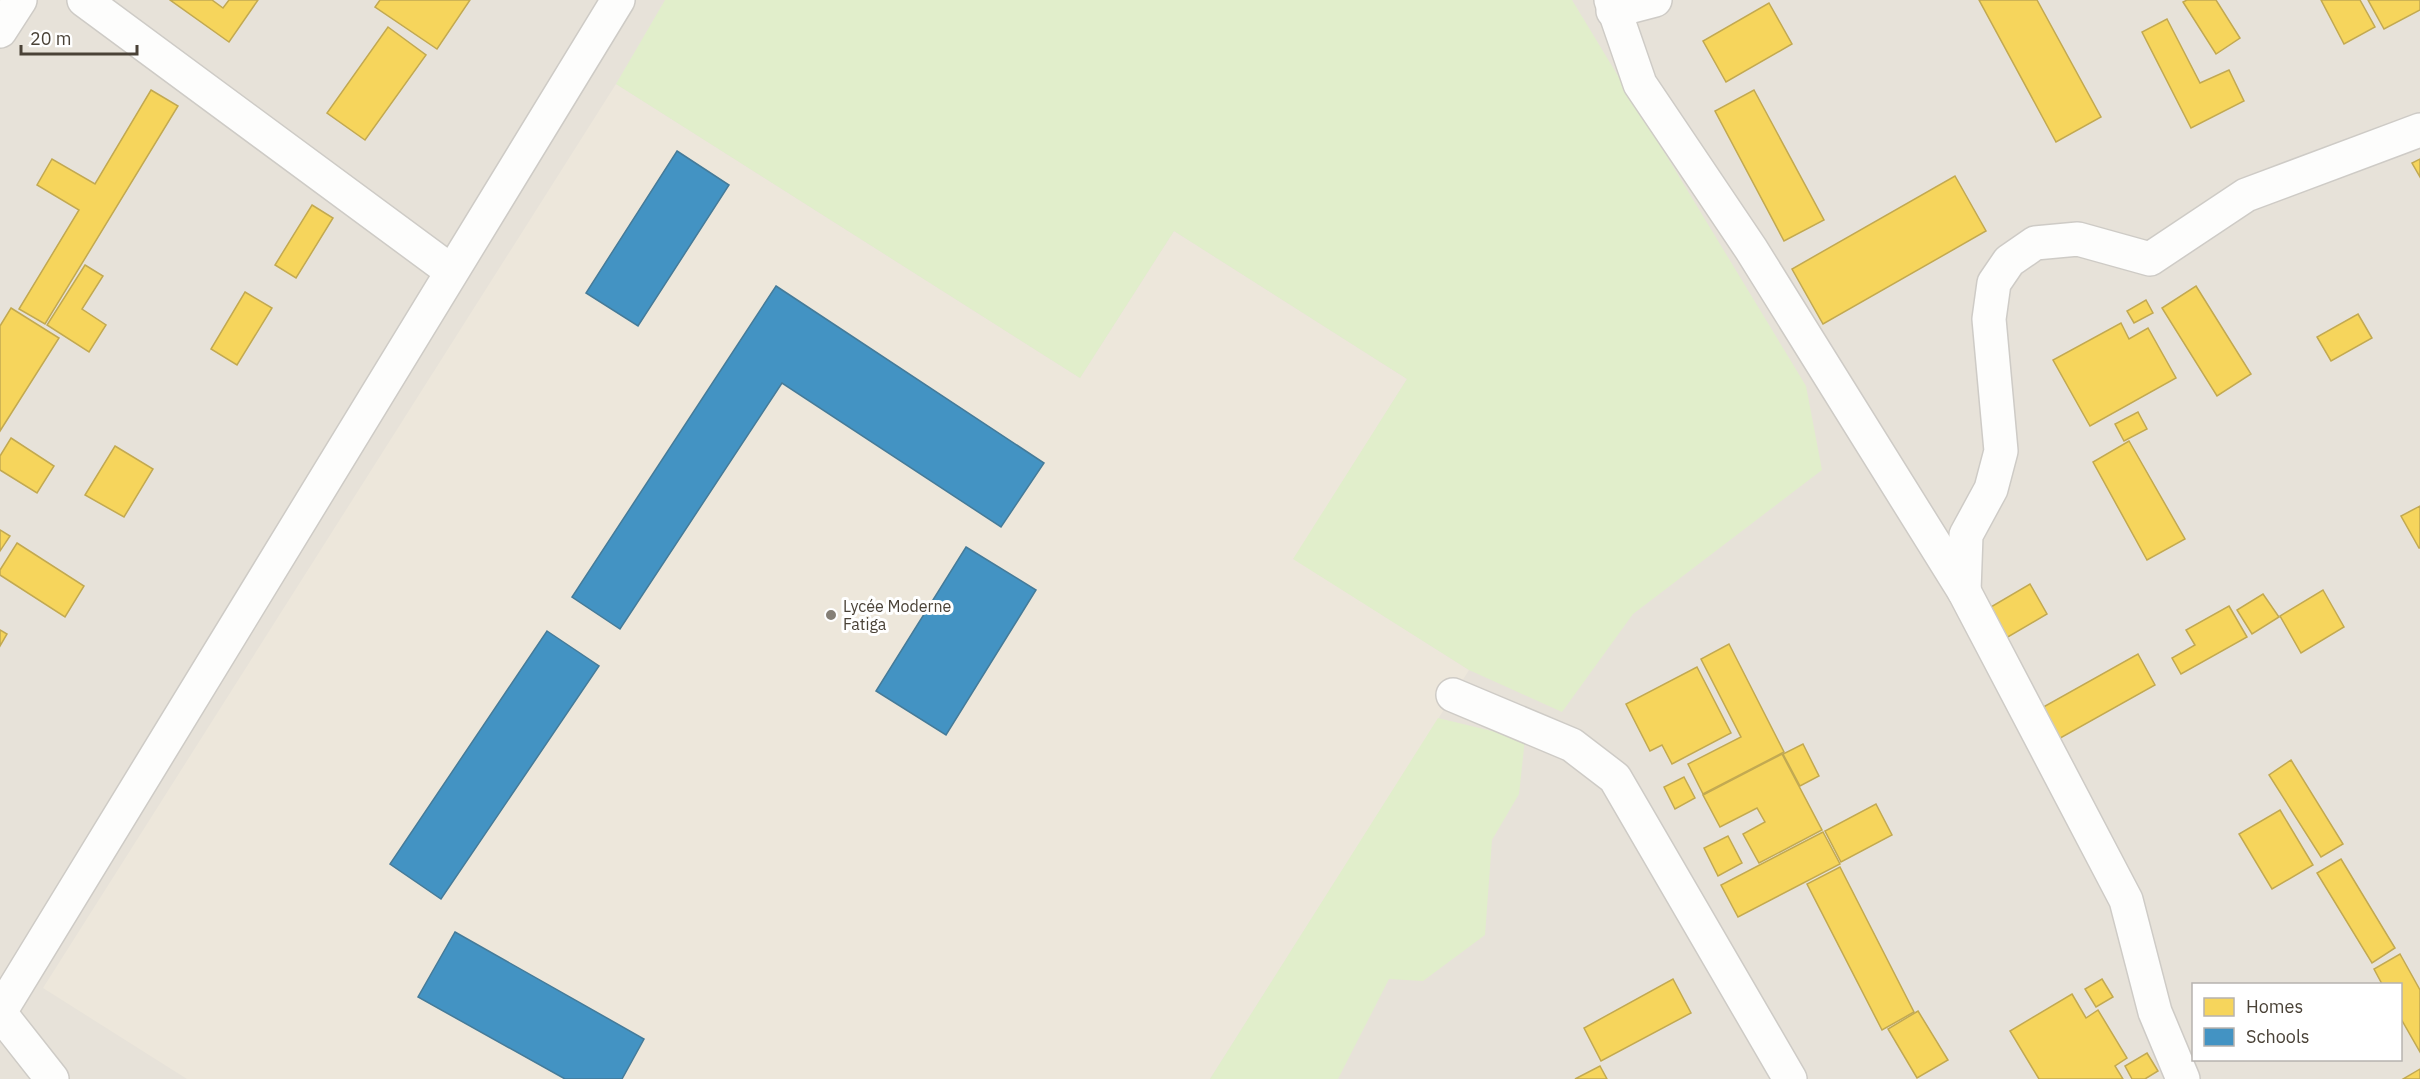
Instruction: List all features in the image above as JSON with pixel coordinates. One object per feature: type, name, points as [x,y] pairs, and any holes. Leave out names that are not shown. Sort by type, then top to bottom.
[{"type":"street","points":[[0,31],[20,0]]},
{"type":"street","points":[[84,0],[451,271]]},
{"type":"street","points":[[52,1079],[0,1012],[618,0]]},
{"type":"street","points":[[1655,0],[1612,6],[1640,84],[1751,249],[1964,591],[2126,900],[2155,1012],[2183,1079]]},
{"type":"street","points":[[1964,591],[1966,535],[1991,489],[2001,451],[1989,318],[1994,283],[2009,261],[2036,243],[2078,239],[2150,260],[2246,195],[2420,130]]},
{"type":"street","points":[[1454,695],[1572,745],[1615,778],[1790,1079]]},
{"type":"shaded area","points":[[0,0],[2420,0],[2420,1079],[0,1079]]},
{"type":"shaded area","name":"Lycée Moderne Fatiga","points":[[616,84],[1080,378],[1174,231],[1407,379],[1294,559],[1469,670],[1210,1079],[187,1079],[43,988]]},
{"type":"green space","points":[[665,0],[1572,0],[1806,386],[1822,470],[1633,614],[1562,712],[1469,670],[1293,559],[1407,379],[1174,231],[1080,378],[616,84]]},
{"type":"green space","points":[[1438,718],[1525,739],[1519,794],[1492,840],[1485,935],[1423,981],[1389,979],[1338,1079],[1210,1079]]},
{"type":"building: Homes","points":[[170,0],[212,0],[223,8],[229,0],[258,0],[229,42]]},
{"type":"building: Homes","points":[[380,0],[470,0],[437,49],[375,7]]},
{"type":"building: Homes","points":[[1979,0],[2037,0],[2101,117],[2056,142]]},
{"type":"building: Homes","points":[[2216,0],[2240,38],[2216,54],[2183,2]]},
{"type":"building: Homes","points":[[2321,0],[2360,0],[2375,27],[2344,44]]},
{"type":"building: Homes","points":[[2368,0],[2420,0],[2420,10],[2384,29]]},
{"type":"building: Homes","points":[[1769,3],[1792,44],[1726,82],[1703,41]]},
{"type":"building: Homes","points":[[2167,19],[2200,83],[2229,70],[2244,101],[2191,128],[2142,32]]},
{"type":"building: Homes","points":[[388,27],[426,55],[365,140],[327,113]]},
{"type":"building: Homes","points":[[151,90],[178,106],[45,324],[19,309],[79,210],[37,185],[52,159],[95,184]]},
{"type":"building: Homes","points":[[1754,90],[1824,220],[1784,241],[1715,111]]},
{"type":"building: Homes","points":[[2420,159],[2420,177],[2412,163]]},
{"type":"building: Homes","points":[[1955,176],[1986,231],[1823,324],[1792,269]]},
{"type":"building: Homes","points":[[312,205],[333,218],[296,278],[275,265]]},
{"type":"building: Homes","points":[[85,265],[103,276],[82,309],[106,325],[89,352],[47,325]]},
{"type":"building: Homes","points":[[2196,286],[2251,374],[2217,396],[2162,308]]},
{"type":"building: Homes","points":[[245,292],[272,308],[237,365],[211,349]]},
{"type":"building: Homes","points":[[2146,300],[2153,313],[2134,323],[2127,311]]},
{"type":"building: Homes","points":[[11,308],[59,338],[0,431],[0,326]]},
{"type":"building: Homes","points":[[2358,314],[2372,338],[2331,361],[2317,337]]},
{"type":"building: Homes","points":[[2121,323],[2129,339],[2148,328],[2176,378],[2090,426],[2053,360]]},
{"type":"building: Homes","points":[[2138,412],[2147,429],[2124,441],[2115,424]]},
{"type":"building: Homes","points":[[11,438],[54,466],[37,493],[0,470],[0,456]]},
{"type":"building: Homes","points":[[2129,441],[2185,539],[2147,560],[2093,462]]},
{"type":"building: Homes","points":[[115,446],[153,469],[124,517],[85,495]]},
{"type":"building: Homes","points":[[2420,506],[2420,548],[2419,548],[2401,516]]},
{"type":"building: Homes","points":[[0,530],[10,536],[0,551]]},
{"type":"building: Homes","points":[[17,543],[84,586],[65,617],[0,575],[0,570]]},
{"type":"building: Homes","points":[[2030,584],[2047,614],[2001,641],[1984,611]]},
{"type":"building: Homes","points":[[2323,590],[2344,627],[2301,653],[2280,616]]},
{"type":"building: Homes","points":[[2263,594],[2279,617],[2252,634],[2237,610]]},
{"type":"building: Homes","points":[[2229,606],[2247,637],[2181,674],[2172,658],[2195,645],[2186,630]]},
{"type":"building: Homes","points":[[0,630],[7,634],[0,646]]},
{"type":"building: Homes","points":[[1729,644],[1784,752],[1703,794],[1688,764],[1741,737],[1701,659]]},
{"type":"building: Homes","points":[[2138,654],[2155,685],[2055,741],[2038,710]]},
{"type":"building: Homes","points":[[1697,667],[1731,733],[1672,764],[1662,745],[1650,751],[1626,704]]},
{"type":"building: Homes","points":[[1803,744],[1819,776],[1800,786],[1783,754]]},
{"type":"building: Homes","points":[[1782,754],[1822,830],[1759,863],[1743,834],[1765,822],[1757,808],[1720,827],[1703,795]]},
{"type":"building: Homes","points":[[2291,760],[2343,844],[2321,857],[2269,775]]},
{"type":"building: Homes","points":[[1684,777],[1695,798],[1675,809],[1664,787]]},
{"type":"building: Homes","points":[[1876,804],[1892,835],[1841,862],[1825,831]]},
{"type":"building: Homes","points":[[2280,810],[2313,865],[2272,889],[2239,834]]},
{"type":"building: Homes","points":[[1823,832],[1840,864],[1738,917],[1721,885]]},
{"type":"building: Homes","points":[[1728,836],[1742,863],[1718,876],[1704,848]]},
{"type":"building: Homes","points":[[2341,859],[2395,948],[2372,963],[2317,873]]},
{"type":"building: Homes","points":[[1840,867],[1914,1012],[1882,1030],[1807,884]]},
{"type":"building: Homes","points":[[2400,954],[2420,990],[2420,1052],[2402,1020],[2402,983],[2381,983],[2374,969]]},
{"type":"building: Homes","points":[[1673,979],[1691,1013],[1601,1061],[1584,1028]]},
{"type":"building: Homes","points":[[2102,979],[2113,997],[2096,1007],[2085,989]]},
{"type":"building: Homes","points":[[2072,994],[2086,1018],[2098,1010],[2127,1058],[2115,1066],[2123,1079],[2039,1079],[2010,1031]]},
{"type":"building: Homes","points":[[1918,1011],[1948,1060],[1917,1078],[1888,1029]]},
{"type":"building: Homes","points":[[2147,1053],[2158,1071],[2145,1079],[2132,1079],[2125,1066]]},
{"type":"building: Homes","points":[[1600,1066],[1607,1079],[1575,1079]]},
{"type":"building: Homes","points":[[2420,1069],[2420,1079],[2403,1079]]},
{"type":"building: Schools","points":[[677,151],[729,185],[638,326],[586,293]]},
{"type":"building: Schools","points":[[776,286],[1044,463],[1001,527],[782,383],[620,629],[572,597]]},
{"type":"building: Schools","points":[[966,547],[1036,590],[946,735],[876,691]]},
{"type":"building: Schools","points":[[547,631],[599,666],[441,899],[390,864]]},
{"type":"building: Schools","points":[[455,932],[644,1039],[622,1079],[565,1079],[418,997]]},
{"type":"place","name":"Lycée Moderne Fatiga","points":[[831,615]]}]
